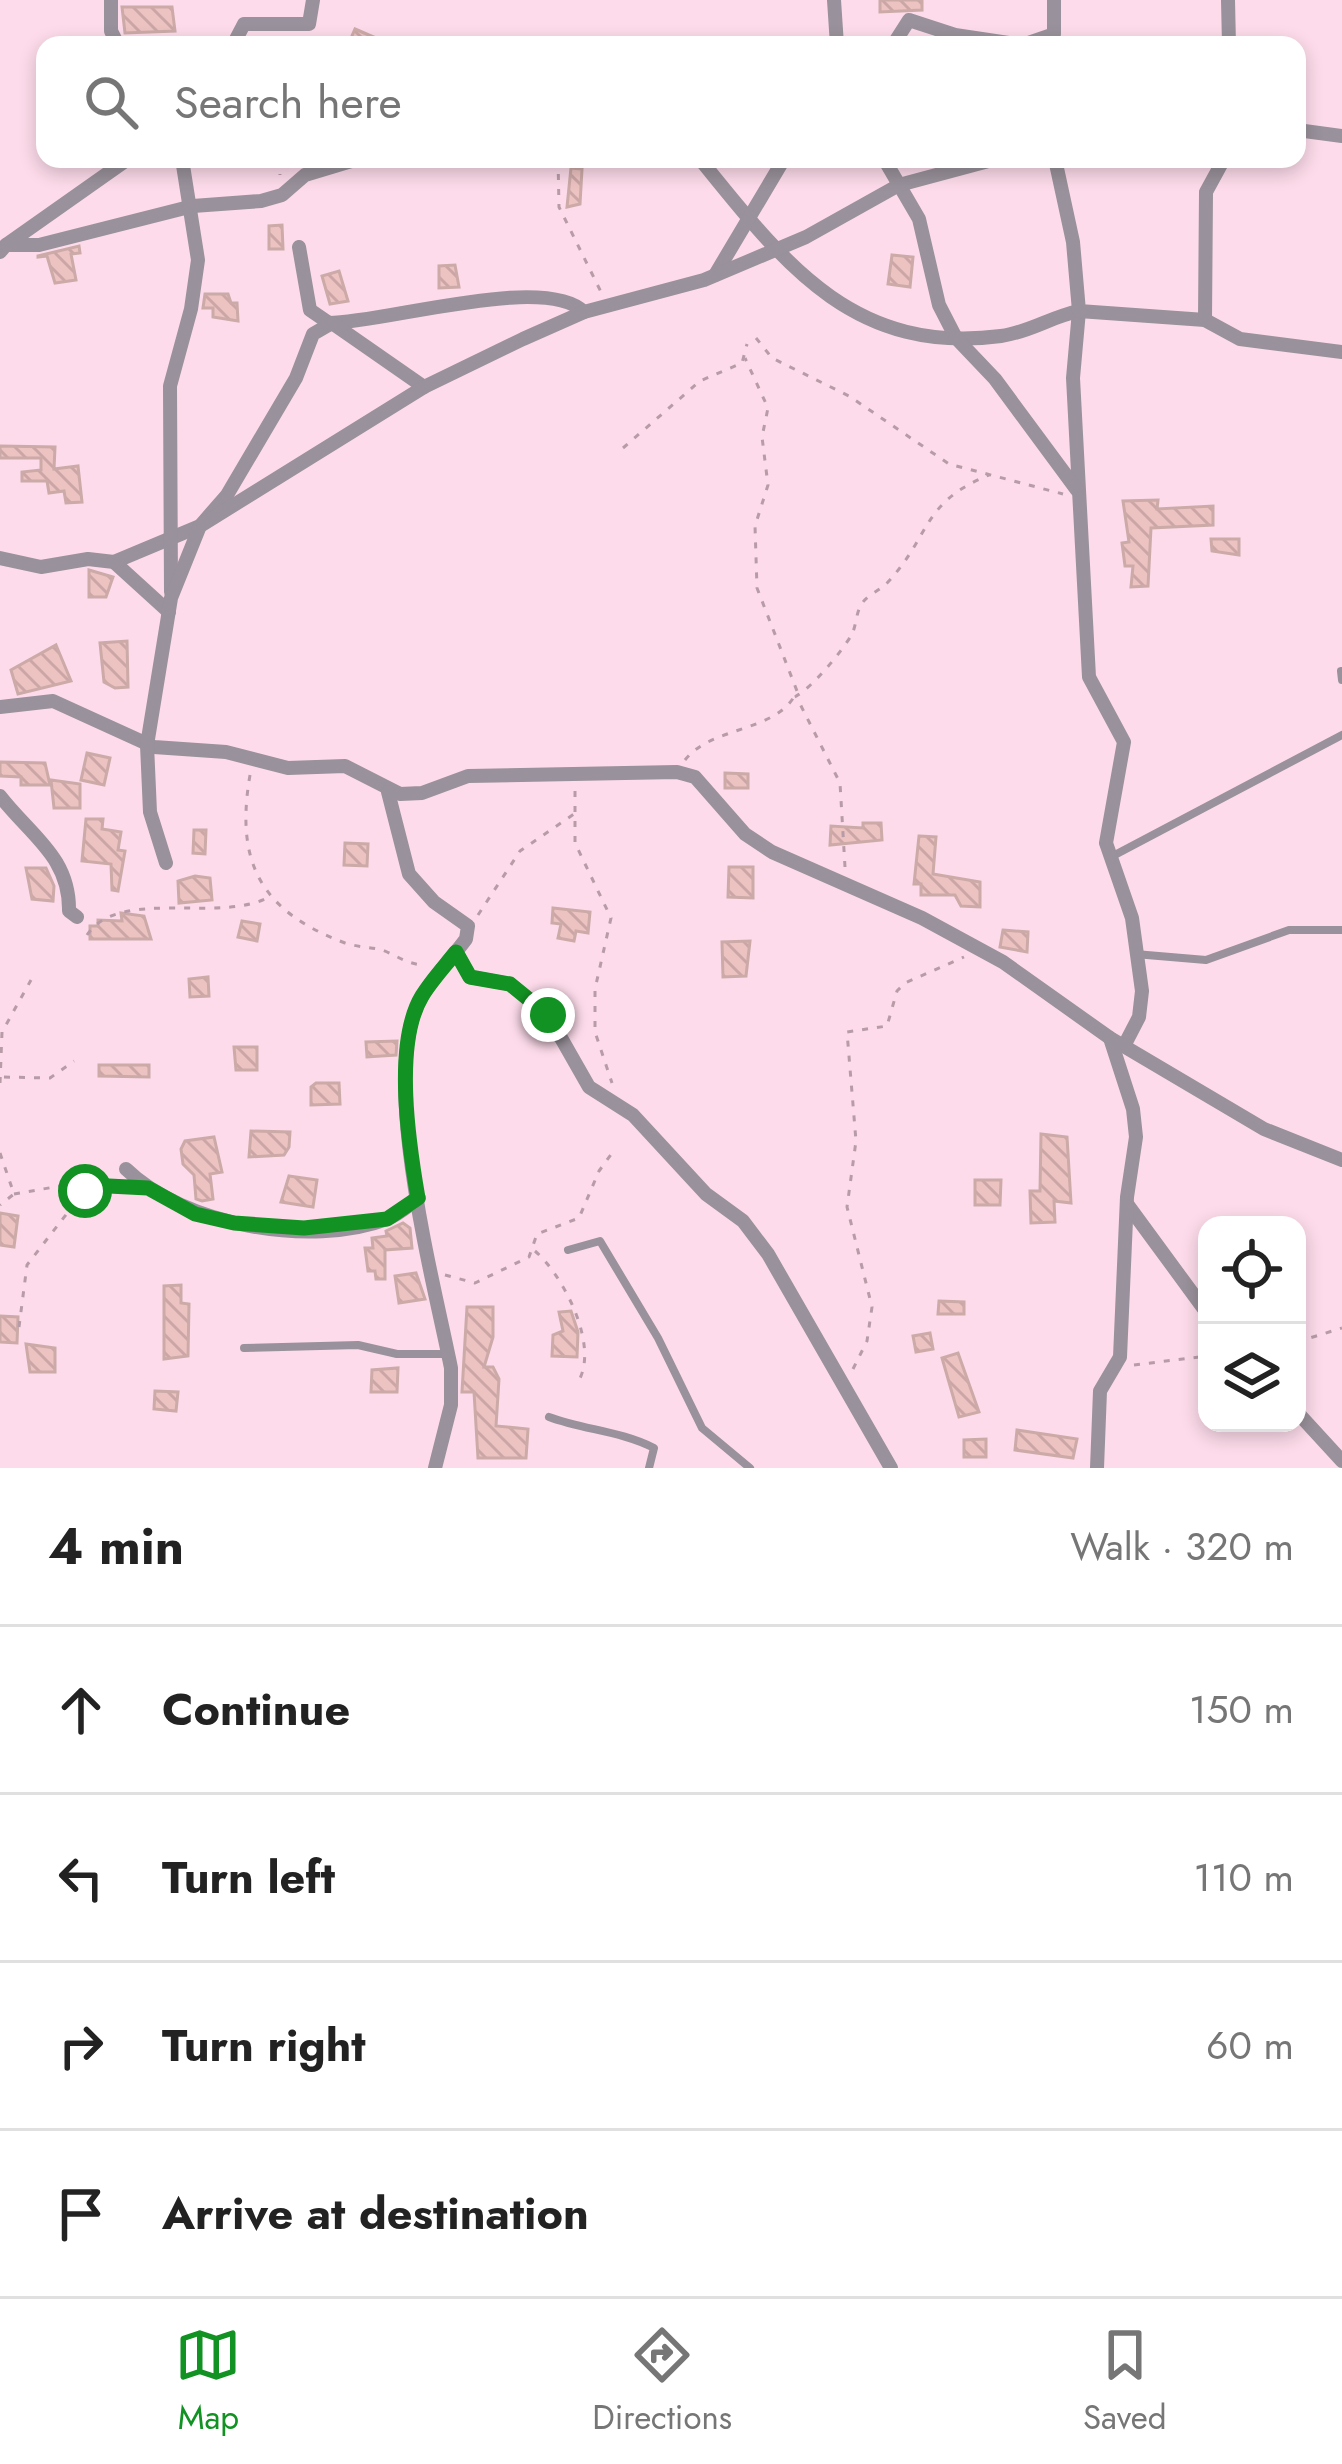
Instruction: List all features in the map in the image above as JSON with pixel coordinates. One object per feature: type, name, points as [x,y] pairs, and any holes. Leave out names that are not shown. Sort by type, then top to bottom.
[{"type":"street","points":[[111,0],[114,36]]},
{"type":"street","points":[[238,36],[244,24],[309,24],[313,0]]},
{"type":"street","points":[[834,0],[836,36]]},
{"type":"street","points":[[1048,36],[1054,34],[1054,0]]},
{"type":"street","points":[[1228,0],[1229,36]]},
{"type":"street","points":[[899,36],[909,20],[962,36]]},
{"type":"street","points":[[1306,131],[1342,136]]},
{"type":"street","points":[[3,248],[115,168]]},
{"type":"street","points":[[166,863],[149,812],[147,745],[170,605],[170,386],[191,309],[198,260],[183,168]]},
{"type":"street","points":[[3,248],[39,245],[187,207],[261,201],[282,195],[305,175],[328,168]]},
{"type":"street","points":[[707,168],[776,250],[840,306],[890,331],[956,338],[1032,330],[1048,317],[1079,310],[1205,320],[1240,339],[1342,352]]},
{"type":"street","points":[[715,275],[779,168]]},
{"type":"street","points":[[889,168],[919,219],[939,305],[956,338],[995,379],[1077,494]]},
{"type":"street","points":[[0,558],[41,567],[88,559],[114,562],[200,526],[424,387],[584,312],[715,275],[776,250],[899,185],[963,168]]},
{"type":"street","points":[[1057,168],[1073,242],[1079,310],[1073,378],[1090,687],[1124,742],[1112,794],[1108,858],[1132,918],[1142,1002],[1117,1042],[1136,1124],[1120,1357],[1100,1391],[1097,1468]]},
{"type":"street","points":[[1205,320],[1206,192],[1219,168]]},
{"type":"street","points":[[299,247],[310,310],[424,387]]},
{"type":"street","points":[[170,605],[200,526],[250,456],[296,378],[313,334],[332,323],[467,301],[556,296],[584,312]]},
{"type":"street","points":[[114,562],[170,605]]},
{"type":"street","points":[[0,707],[52,701],[147,745],[253,758],[288,768],[345,766],[388,791],[422,793],[478,775],[677,772],[694,777],[757,842],[979,951],[1032,981],[1117,1042],[1264,1129],[1342,1160]]},
{"type":"street","points":[[388,791],[409,874],[434,902],[467,923],[468,933],[417,1008],[405,1083],[405,1126],[448,1354],[451,1405],[435,1468]]},
{"type":"street","points":[[0,796],[58,856],[70,890],[69,911],[77,917]]},
{"type":"street","points":[[456,952],[470,977],[510,984],[548,1015],[586,1083],[616,1102],[759,1241],[891,1468]]},
{"type":"street","points":[[126,1168],[148,1188],[195,1214],[234,1223],[304,1228],[387,1219],[418,1198]]},
{"type":"street","points":[[1127,1204],[1198,1301]]},
{"type":"street","points":[[1306,1422],[1342,1461]]},
{"type":"lane","points":[[1341,671],[1342,680]]},
{"type":"lane","points":[[1108,858],[1342,735]]},
{"type":"lane","points":[[1134,954],[1206,960],[1289,929],[1342,930]]},
{"type":"lane","points":[[568,1250],[599,1241],[658,1338],[702,1428],[750,1468]]},
{"type":"lane","points":[[244,1348],[358,1345],[397,1354],[448,1354]]},
{"type":"lane","points":[[549,1417],[584,1430],[630,1435],[654,1448],[649,1468]]},
{"type":"path","points":[[557,168],[559,207],[599,281],[602,308]]},
{"type":"path","points":[[756,338],[776,360],[849,396],[950,464],[1077,494]]},
{"type":"path","points":[[747,344],[745,358],[768,408],[762,436],[768,484],[755,526],[757,588],[796,682],[796,696],[840,783],[843,881]]},
{"type":"path","points":[[623,448],[700,381],[745,358]]},
{"type":"path","points":[[677,772],[691,751],[763,720],[813,686],[852,634],[862,602],[886,585],[911,553],[932,513],[953,490],[989,476]]},
{"type":"path","points":[[253,758],[244,814],[247,857],[271,896],[296,917],[341,941],[413,965],[446,965]]},
{"type":"path","points":[[572,775],[578,855],[590,866],[611,918],[596,989],[595,1032],[616,1102]]},
{"type":"path","points":[[467,923],[494,894],[520,851],[577,812]]},
{"type":"path","points":[[87,935],[112,913],[244,907],[271,896]]},
{"type":"path","points":[[845,1387],[867,1341],[872,1307],[847,1208],[856,1142],[847,1032],[887,1026],[897,991],[905,983],[979,951]]},
{"type":"path","points":[[31,980],[2,1032],[1,1080],[50,1078],[74,1061]]},
{"type":"path","points":[[578,1382],[583,1355],[571,1300],[566,1285],[535,1251],[537,1234],[579,1218],[598,1171],[615,1149]]},
{"type":"path","points":[[0,1153],[14,1194]]},
{"type":"path","points":[[20,1327],[27,1265],[89,1185]]},
{"type":"path","points":[[0,1205],[14,1194],[89,1185],[148,1188]]},
{"type":"path","points":[[432,1270],[470,1283],[535,1251]]},
{"type":"path","points":[[1306,1339],[1342,1328]]},
{"type":"path","points":[[1114,1369],[1198,1357]]},
{"type":"building","points":[[880,0],[922,0],[922,10],[880,12]]},
{"type":"building","points":[[122,7],[172,7],[175,31],[125,33]]},
{"type":"building","points":[[571,168],[582,169],[580,204],[567,207]]},
{"type":"building","points":[[282,225],[283,249],[269,249],[269,226]]},
{"type":"building","points":[[79,246],[80,253],[71,254],[76,280],[55,283],[47,256],[38,256]]},
{"type":"building","points":[[892,255],[913,257],[910,287],[888,284]]},
{"type":"building","points":[[455,265],[459,287],[439,288],[439,266]]},
{"type":"building","points":[[339,271],[348,301],[330,304],[322,276]]},
{"type":"building","points":[[205,294],[228,294],[231,303],[237,303],[238,321],[213,317],[213,308],[203,308]]},
{"type":"building","points":[[0,446],[55,447],[54,469],[78,466],[82,502],[66,503],[64,491],[49,493],[47,481],[22,481],[22,472],[41,470],[41,458],[0,458]]},
{"type":"building","points":[[1158,500],[1157,509],[1213,506],[1213,525],[1151,528],[1148,586],[1131,587],[1133,566],[1125,566],[1122,543],[1129,542],[1123,501]]},
{"type":"building","points":[[1211,539],[1239,539],[1239,555],[1212,551]]},
{"type":"building","points":[[89,570],[113,577],[106,597],[89,597]]},
{"type":"building","points":[[127,641],[128,687],[115,688],[104,682],[100,643]]},
{"type":"building","points":[[56,645],[71,681],[18,694],[11,670]]},
{"type":"building","points":[[87,753],[110,758],[104,785],[81,780]]},
{"type":"building","points":[[0,762],[45,763],[50,785],[21,785],[21,777],[0,776]]},
{"type":"building","points":[[725,773],[748,774],[748,788],[725,788]]},
{"type":"building","points":[[51,780],[80,784],[80,808],[54,808]]},
{"type":"building","points":[[86,819],[103,819],[102,829],[121,832],[118,850],[125,851],[118,891],[112,890],[111,864],[82,861]]},
{"type":"building","points":[[863,823],[881,823],[882,840],[830,845],[831,826],[863,828]]},
{"type":"building","points":[[194,830],[206,830],[205,854],[193,853]]},
{"type":"building","points":[[919,836],[936,837],[933,874],[980,882],[980,907],[961,906],[955,895],[921,895],[921,884],[914,884]]},
{"type":"building","points":[[345,843],[368,844],[367,866],[344,865]]},
{"type":"building","points":[[729,867],[753,867],[753,898],[728,897]]},
{"type":"building","points":[[26,868],[46,868],[54,886],[53,901],[32,899]]},
{"type":"building","points":[[210,878],[212,900],[179,903],[178,881]]},
{"type":"building","points":[[553,908],[590,912],[588,933],[576,931],[574,941],[558,938],[561,924],[552,923]]},
{"type":"building","points":[[121,913],[144,916],[151,939],[90,939],[90,926],[98,926],[98,920],[122,921]]},
{"type":"building","points":[[242,921],[260,924],[257,941],[238,937]]},
{"type":"building","points":[[1003,930],[1028,932],[1027,952],[1000,947]]},
{"type":"building","points":[[750,941],[746,976],[723,977],[722,942]]},
{"type":"building","points":[[208,977],[209,996],[190,997],[189,979]]},
{"type":"building","points":[[397,1041],[396,1055],[367,1057],[366,1042]]},
{"type":"building","points":[[234,1047],[257,1047],[257,1070],[236,1070]]},
{"type":"building","points":[[99,1065],[149,1065],[149,1077],[99,1076]]},
{"type":"building","points":[[339,1083],[340,1104],[311,1105],[311,1087]]},
{"type":"building","points":[[251,1131],[290,1132],[289,1147],[284,1155],[249,1157]]},
{"type":"building","points":[[1041,1134],[1067,1137],[1071,1203],[1054,1201],[1055,1222],[1031,1223],[1030,1191],[1040,1191]]},
{"type":"building","points":[[214,1137],[222,1172],[210,1174],[213,1199],[202,1201],[196,1199],[194,1175],[183,1164],[181,1149],[185,1141]]},
{"type":"building","points":[[289,1176],[317,1180],[313,1207],[281,1202]]},
{"type":"building","points":[[975,1180],[1001,1180],[1000,1205],[975,1205]]},
{"type":"building","points":[[0,1213],[18,1216],[14,1247],[0,1245]]},
{"type":"building","points":[[403,1223],[410,1228],[412,1248],[385,1250],[385,1279],[376,1279],[375,1271],[368,1271],[365,1248],[373,1248],[372,1238],[387,1236],[386,1231]]},
{"type":"building","points":[[416,1273],[425,1299],[399,1303],[395,1276]]},
{"type":"building","points":[[181,1285],[181,1303],[189,1304],[188,1356],[164,1359],[164,1286]]},
{"type":"building","points":[[939,1301],[964,1302],[964,1314],[938,1314]]},
{"type":"building","points":[[467,1307],[493,1307],[493,1337],[484,1367],[493,1367],[499,1379],[496,1426],[528,1429],[526,1458],[478,1458],[474,1392],[462,1392]]},
{"type":"building","points":[[571,1311],[578,1332],[577,1357],[552,1356],[553,1335],[563,1331],[559,1312]]},
{"type":"building","points":[[0,1316],[18,1317],[17,1343],[0,1342]]},
{"type":"building","points":[[930,1333],[933,1349],[916,1352],[913,1336]]},
{"type":"building","points":[[26,1344],[55,1348],[55,1372],[30,1372]]},
{"type":"building","points":[[958,1353],[979,1412],[959,1417],[942,1358]]},
{"type":"building","points":[[398,1368],[397,1392],[371,1392],[372,1370]]},
{"type":"building","points":[[155,1391],[178,1392],[176,1411],[154,1409]]},
{"type":"building","points":[[1017,1430],[1077,1439],[1073,1458],[1015,1450]]},
{"type":"building","points":[[986,1439],[986,1457],[964,1457],[964,1440]]},
{"type":"route","points":[[85,1191],[89,1185],[148,1188],[195,1214],[234,1223],[304,1228],[387,1219],[418,1198],[405,1126],[405,1083],[417,1008],[456,952],[470,977],[510,984],[548,1015]]}]
